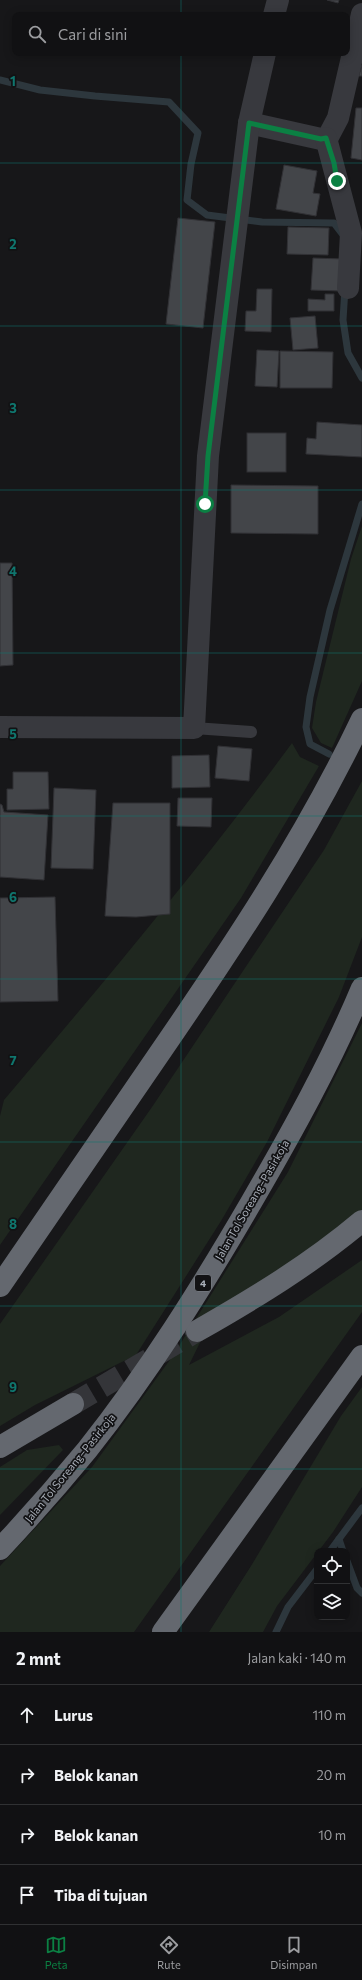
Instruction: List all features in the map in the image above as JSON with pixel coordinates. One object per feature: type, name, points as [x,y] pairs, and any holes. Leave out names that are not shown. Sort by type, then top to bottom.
[{"type":"highway","points":[[0,1286],[240,935],[316,809],[362,719]]},
{"type":"highway","name":"Jalan Tol Soreang–Pasirkoja","points":[[0,1549],[39,1507],[87,1450],[135,1386],[188,1308],[282,1149],[320,1079],[362,988]]},
{"type":"highway","points":[[197,1332],[254,1299],[298,1270],[334,1245],[362,1221]]},
{"type":"highway","points":[[163,1632],[362,1356]]},
{"type":"highway","points":[[0,1447],[73,1404]]},
{"type":"highway","points":[[177,1632],[262,1496]]},
{"type":"street","points":[[275,12],[278,0]]},
{"type":"street","points":[[249,123],[321,139],[326,138],[332,133],[338,118],[362,14]]},
{"type":"street","points":[[0,727],[194,728],[208,456],[249,123],[264,56]]},
{"type":"street","points":[[326,138],[352,233],[348,288]]},
{"type":"lane","points":[[194,728],[251,732]]},
{"type":"shaded area","points":[[362,526],[362,681],[332,748],[321,743],[312,728],[316,702],[351,559]]},
{"type":"shaded area","points":[[292,743],[300,757],[319,766],[241,898],[0,1245],[0,1116],[4,1100],[187,880]]},
{"type":"shaded area","points":[[362,781],[362,937],[339,997],[267,1142],[221,1221],[136,1355],[35,1405],[0,1426],[0,1324],[152,1107],[324,850]]},
{"type":"shaded area","points":[[362,1023],[362,1211],[212,1318],[189,1365],[279,1317],[362,1260],[362,1312],[134,1632],[0,1632],[0,1566],[92,1467],[172,1357],[288,1172]]},
{"type":"shaded area","points":[[362,1387],[362,1487],[321,1548],[314,1548],[314,1557],[277,1606],[263,1632],[209,1632],[251,1566],[341,1416]]},
{"type":"shaded area","points":[[59,1445],[63,1450],[0,1515],[0,1467],[27,1450]]},
{"type":"building","points":[[327,0],[339,0],[338,3]]},
{"type":"building","points":[[362,65],[362,76],[359,76]]},
{"type":"building","points":[[356,108],[362,108],[362,160],[351,158]]},
{"type":"building","points":[[284,165],[317,171],[313,193],[320,194],[316,216],[276,209]]},
{"type":"building","points":[[178,218],[215,222],[203,328],[166,324]]},
{"type":"building","points":[[288,227],[329,228],[328,255],[287,254]]},
{"type":"building","points":[[313,258],[342,259],[341,291],[311,290]]},
{"type":"building","points":[[257,289],[272,289],[271,332],[245,331],[246,311],[256,311]]},
{"type":"building","points":[[325,294],[334,294],[334,311],[308,311],[308,299],[325,300]]},
{"type":"building","points":[[315,316],[318,348],[293,350],[290,318]]},
{"type":"building","points":[[257,350],[279,351],[277,387],[255,386]]},
{"type":"building","points":[[280,351],[333,352],[332,388],[280,388]]},
{"type":"building","points":[[317,422],[362,425],[362,457],[306,454],[307,438],[316,439]]},
{"type":"building","points":[[247,433],[286,433],[286,472],[247,472]]},
{"type":"building","points":[[231,485],[318,486],[318,534],[231,533]]},
{"type":"building","points":[[0,563],[12,563],[13,665],[0,666]]},
{"type":"building","points":[[218,746],[252,749],[249,781],[215,778]]},
{"type":"building","points":[[209,755],[210,787],[172,788],[172,756]]},
{"type":"building","points":[[13,772],[48,772],[49,809],[7,810],[7,789],[13,789]]},
{"type":"building","points":[[54,788],[96,790],[93,869],[51,868]]},
{"type":"building","points":[[178,798],[212,798],[211,827],[177,826]]},
{"type":"building","points":[[113,803],[170,803],[170,914],[136,917],[105,916]]},
{"type":"building","points":[[0,804],[2,805],[4,812],[48,815],[44,880],[0,877]]},
{"type":"building","points":[[55,897],[58,1001],[0,1002],[0,898]]},
{"type":"waterway","points":[[0,80],[40,90],[169,102],[198,133],[191,164],[187,200],[207,215],[262,222],[334,223],[344,236]]},
{"type":"waterway","points":[[345,288],[343,320],[348,353],[362,378]]},
{"type":"waterway","points":[[329,754],[310,744],[306,727],[310,697],[330,610],[362,504]]},
{"type":"waterway","points":[[332,1548],[362,1508]]},
{"type":"waterway","points":[[339,1539],[342,1548]]},
{"type":"waterway","points":[[350,1569],[357,1588],[362,1593]]},
{"type":"waterway","points":[[276,1632],[288,1607],[314,1573]]},
{"type":"tunnel","points":[[73,1404],[197,1331]]},
{"type":"route","points":[[205,504],[208,456],[249,123],[321,139],[326,138],[334,163],[337,181]]}]
